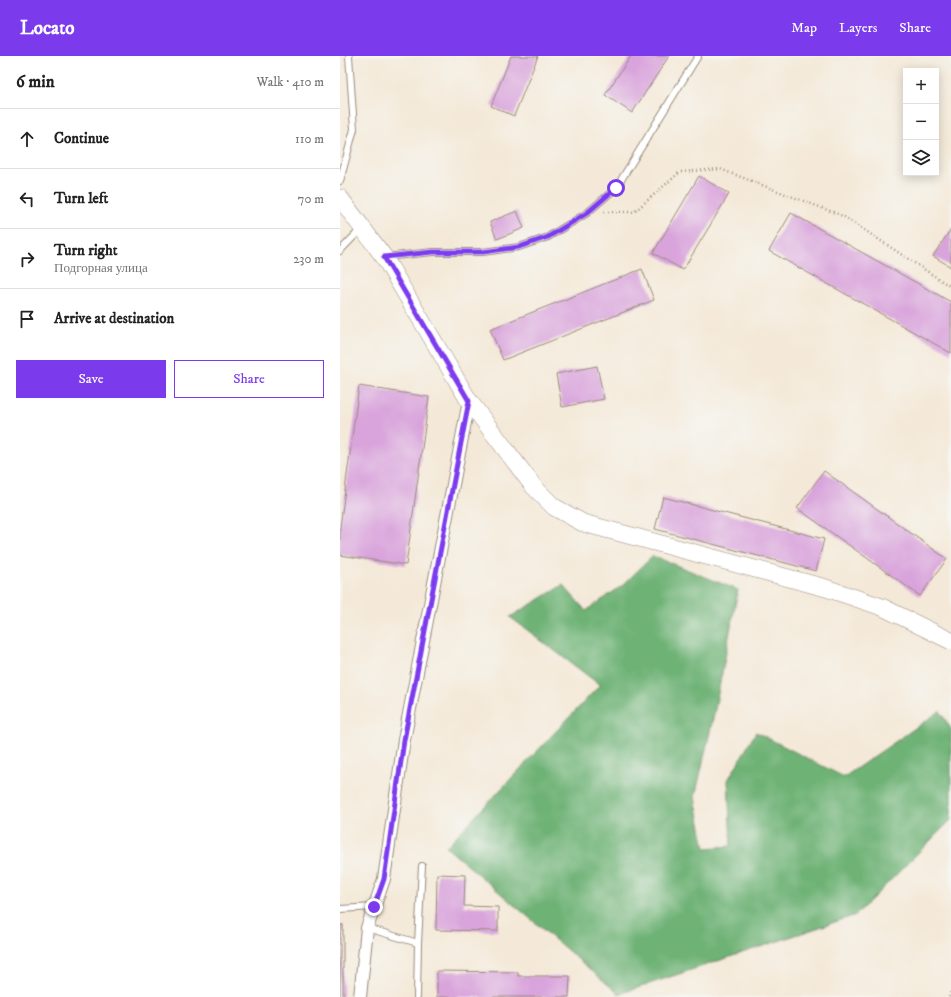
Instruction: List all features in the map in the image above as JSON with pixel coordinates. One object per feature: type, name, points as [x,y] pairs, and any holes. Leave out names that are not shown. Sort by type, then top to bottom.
[{"type":"main road","points":[[340,198],[384,257],[469,401],[534,487],[554,507],[583,524],[826,588],[882,608],[951,641]]},
{"type":"street","points":[[360,997],[367,928],[384,879],[404,740],[469,401]]},
{"type":"lane","points":[[340,181],[354,129],[348,56]]},
{"type":"lane","points":[[384,257],[433,252],[483,252],[519,247],[548,237],[587,213],[616,188],[698,56]]},
{"type":"lane","points":[[340,251],[363,228]]},
{"type":"lane","points":[[418,997],[418,943],[422,866]]},
{"type":"lane","points":[[340,909],[374,907]]},
{"type":"lane","points":[[367,928],[418,943]]},
{"type":"path","points":[[587,213],[634,212],[680,172],[720,169],[843,216],[951,287]]},
{"type":"path","points":[[949,997],[951,991]]},
{"type":"green space","points":[[653,556],[738,590],[714,714],[695,797],[705,848],[731,846],[728,780],[756,732],[844,777],[940,711],[951,729],[951,820],[856,915],[619,994],[446,847],[600,685],[510,617],[563,585],[586,611],[623,585]]},
{"type":"building","points":[[511,56],[538,56],[514,116],[491,106]]},
{"type":"building","points":[[631,56],[669,56],[632,113],[605,95]]},
{"type":"building","points":[[699,176],[729,194],[683,270],[653,253]]},
{"type":"building","points":[[517,211],[524,228],[497,239],[490,222]]},
{"type":"building","points":[[791,213],[951,302],[951,353],[769,251]]},
{"type":"building","points":[[951,229],[951,267],[933,256]]},
{"type":"building","points":[[642,269],[654,300],[503,360],[490,329]]},
{"type":"building","points":[[597,366],[604,399],[562,407],[556,374]]},
{"type":"building","points":[[359,386],[429,397],[406,565],[340,555],[340,527]]},
{"type":"building","points":[[824,471],[947,559],[920,596],[797,508]]},
{"type":"building","points":[[663,497],[824,539],[816,571],[655,529]]},
{"type":"building","points":[[437,874],[465,875],[464,906],[498,907],[498,931],[436,930]]},
{"type":"building","points":[[340,925],[343,925],[343,997],[340,997]]},
{"type":"building","points":[[437,971],[518,972],[518,976],[570,976],[569,997],[437,997]]},
{"type":"route","points":[[374,907],[384,879],[404,740],[469,401],[384,257],[433,252],[483,252],[519,247],[548,237],[587,213],[616,188]]}]
